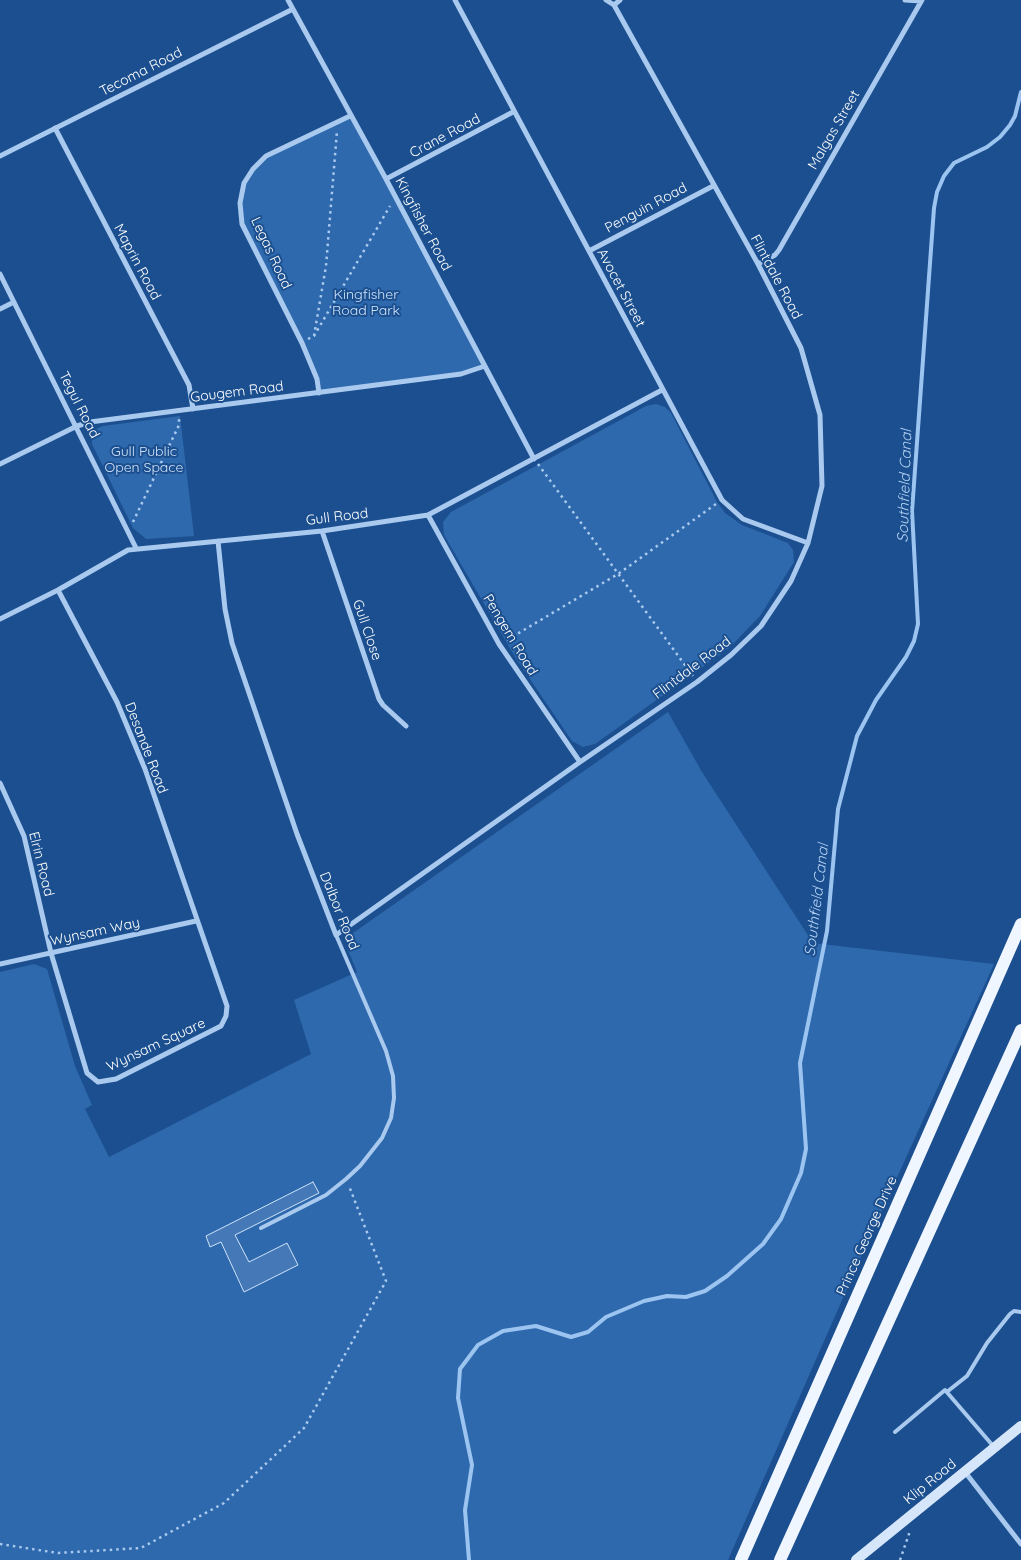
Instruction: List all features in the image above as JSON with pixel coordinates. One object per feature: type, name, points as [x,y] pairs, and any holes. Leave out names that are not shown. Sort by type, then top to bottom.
[{"type":"main road","name":"Prince George Drive","points":[[741,1560],[1021,924]]},
{"type":"main road","points":[[780,1560],[1021,1030]]},
{"type":"street","name":"Kingfisher Road","points":[[288,0],[386,179],[534,459]]},
{"type":"street","name":"Avocet Street","points":[[455,0],[513,112],[722,500],[743,518],[808,544]]},
{"type":"street","name":"Flintdale Road","points":[[336,935],[580,762],[697,682],[731,655],[761,626],[791,581],[808,544],[822,486],[820,414],[801,348],[758,264],[614,5],[606,0]]},
{"type":"street","points":[[614,5],[620,0]]},
{"type":"street","points":[[905,0],[922,0]]},
{"type":"street","name":"Malgas Street","points":[[758,264],[779,250],[922,0]]},
{"type":"street","name":"Tecoma Road","points":[[0,156],[293,9]]},
{"type":"street","name":"Crane Road","points":[[386,179],[513,112]]},
{"type":"street","name":"Legas Road","points":[[319,392],[317,379],[302,343],[242,224],[240,203],[244,183],[253,169],[266,156],[350,116]]},
{"type":"street","name":"Maprin Road","points":[[55,128],[189,385],[193,409]]},
{"type":"street","name":"Penguin Road","points":[[589,250],[713,186]]},
{"type":"street","name":"Tegul Road","points":[[0,274],[136,548]]},
{"type":"street","points":[[0,309],[14,302]]},
{"type":"street","name":"Gougem Road","points":[[0,464],[77,426],[90,422],[460,374],[485,366]]},
{"type":"street","name":"Gull Road","points":[[0,619],[58,590],[119,554],[136,548],[322,531],[428,515],[662,390]]},
{"type":"street","name":"Pengem Road","points":[[428,515],[499,644],[580,762]]},
{"type":"street","name":"Gull Close","points":[[322,531],[379,698],[383,705],[406,726]]},
{"type":"street","name":"Dalbor Road","points":[[218,541],[232,643],[297,834],[336,935]]},
{"type":"street","name":"Desande Road","points":[[58,590],[134,741],[196,921]]},
{"type":"street","name":"Elrin Road","points":[[0,783],[28,850],[51,953]]},
{"type":"street","name":"Wynsam Square","points":[[51,953],[87,1073],[98,1082],[116,1079],[221,1026],[226,1016],[226,1006],[196,921]]},
{"type":"street","name":"Wynsam Way","points":[[0,964],[196,921]]},
{"type":"street","name":"Klip Road","points":[[856,1560],[1021,1426]]},
{"type":"street","points":[[965,1472],[1021,1544]]},
{"type":"lane","name":"Dalbor Road","points":[[261,1228],[326,1195],[346,1180],[382,1138],[392,1118],[394,1098],[393,1076],[386,1051],[336,935]]},
{"type":"lane","points":[[948,1391],[967,1376],[987,1343],[1010,1314],[1014,1311],[1021,1312]]},
{"type":"lane","points":[[895,1432],[942,1390],[948,1391],[967,1418],[995,1448]]},
{"type":"path","points":[[314,336],[326,266],[336,162],[338,135],[334,124]]},
{"type":"path","points":[[302,343],[314,336],[395,196]]},
{"type":"path","points":[[126,528],[132,524],[180,425],[179,414],[193,409]]},
{"type":"path","points":[[534,459],[697,682]]},
{"type":"path","points":[[499,644],[618,574],[722,500]]},
{"type":"path","points":[[0,1544],[58,1553],[141,1548],[224,1503],[304,1428],[386,1280],[346,1180]]},
{"type":"path","points":[[900,1560],[912,1527]]},
{"type":"green space","name":"Kingfisher Road Park","points":[[350,116],[485,366],[466,373],[319,393],[317,379],[242,224],[240,203],[244,183],[266,156]]},
{"type":"green space","points":[[656,404],[665,407],[671,413],[717,502],[725,513],[742,525],[788,543],[793,550],[794,562],[760,616],[729,648],[595,744],[583,747],[572,741],[515,657],[444,535],[443,522],[451,512],[646,406]]},
{"type":"green space","name":"Gull Public Open Space","points":[[180,416],[194,536],[146,539],[133,528],[92,444],[92,436],[96,429],[103,426]]},
{"type":"green space","points":[[668,712],[702,772],[813,943],[994,964],[864,1250],[728,1560],[0,1560],[0,972],[34,964],[47,969],[75,1066],[92,1105],[85,1109],[109,1157],[311,1054],[294,1000],[357,972],[348,950],[347,942],[353,933]]},
{"type":"building","points":[[313,1182],[319,1193],[235,1235],[249,1262],[287,1243],[298,1265],[244,1292],[221,1242],[210,1247],[206,1236]]},
{"type":"waterway","name":"Southfield Canal","points":[[469,1560],[465,1510],[472,1465],[458,1398],[460,1369],[478,1345],[503,1331],[536,1326],[571,1337],[588,1332],[606,1317],[644,1301],[667,1296],[686,1297],[705,1291],[727,1276],[763,1244],[781,1219],[801,1173],[806,1149],[800,1063],[827,931],[838,809],[857,736],[876,700],[906,657],[914,641],[918,624],[912,511],[934,208],[937,192],[944,176],[954,163],[987,147],[1000,137],[1015,116],[1021,92]]}]
